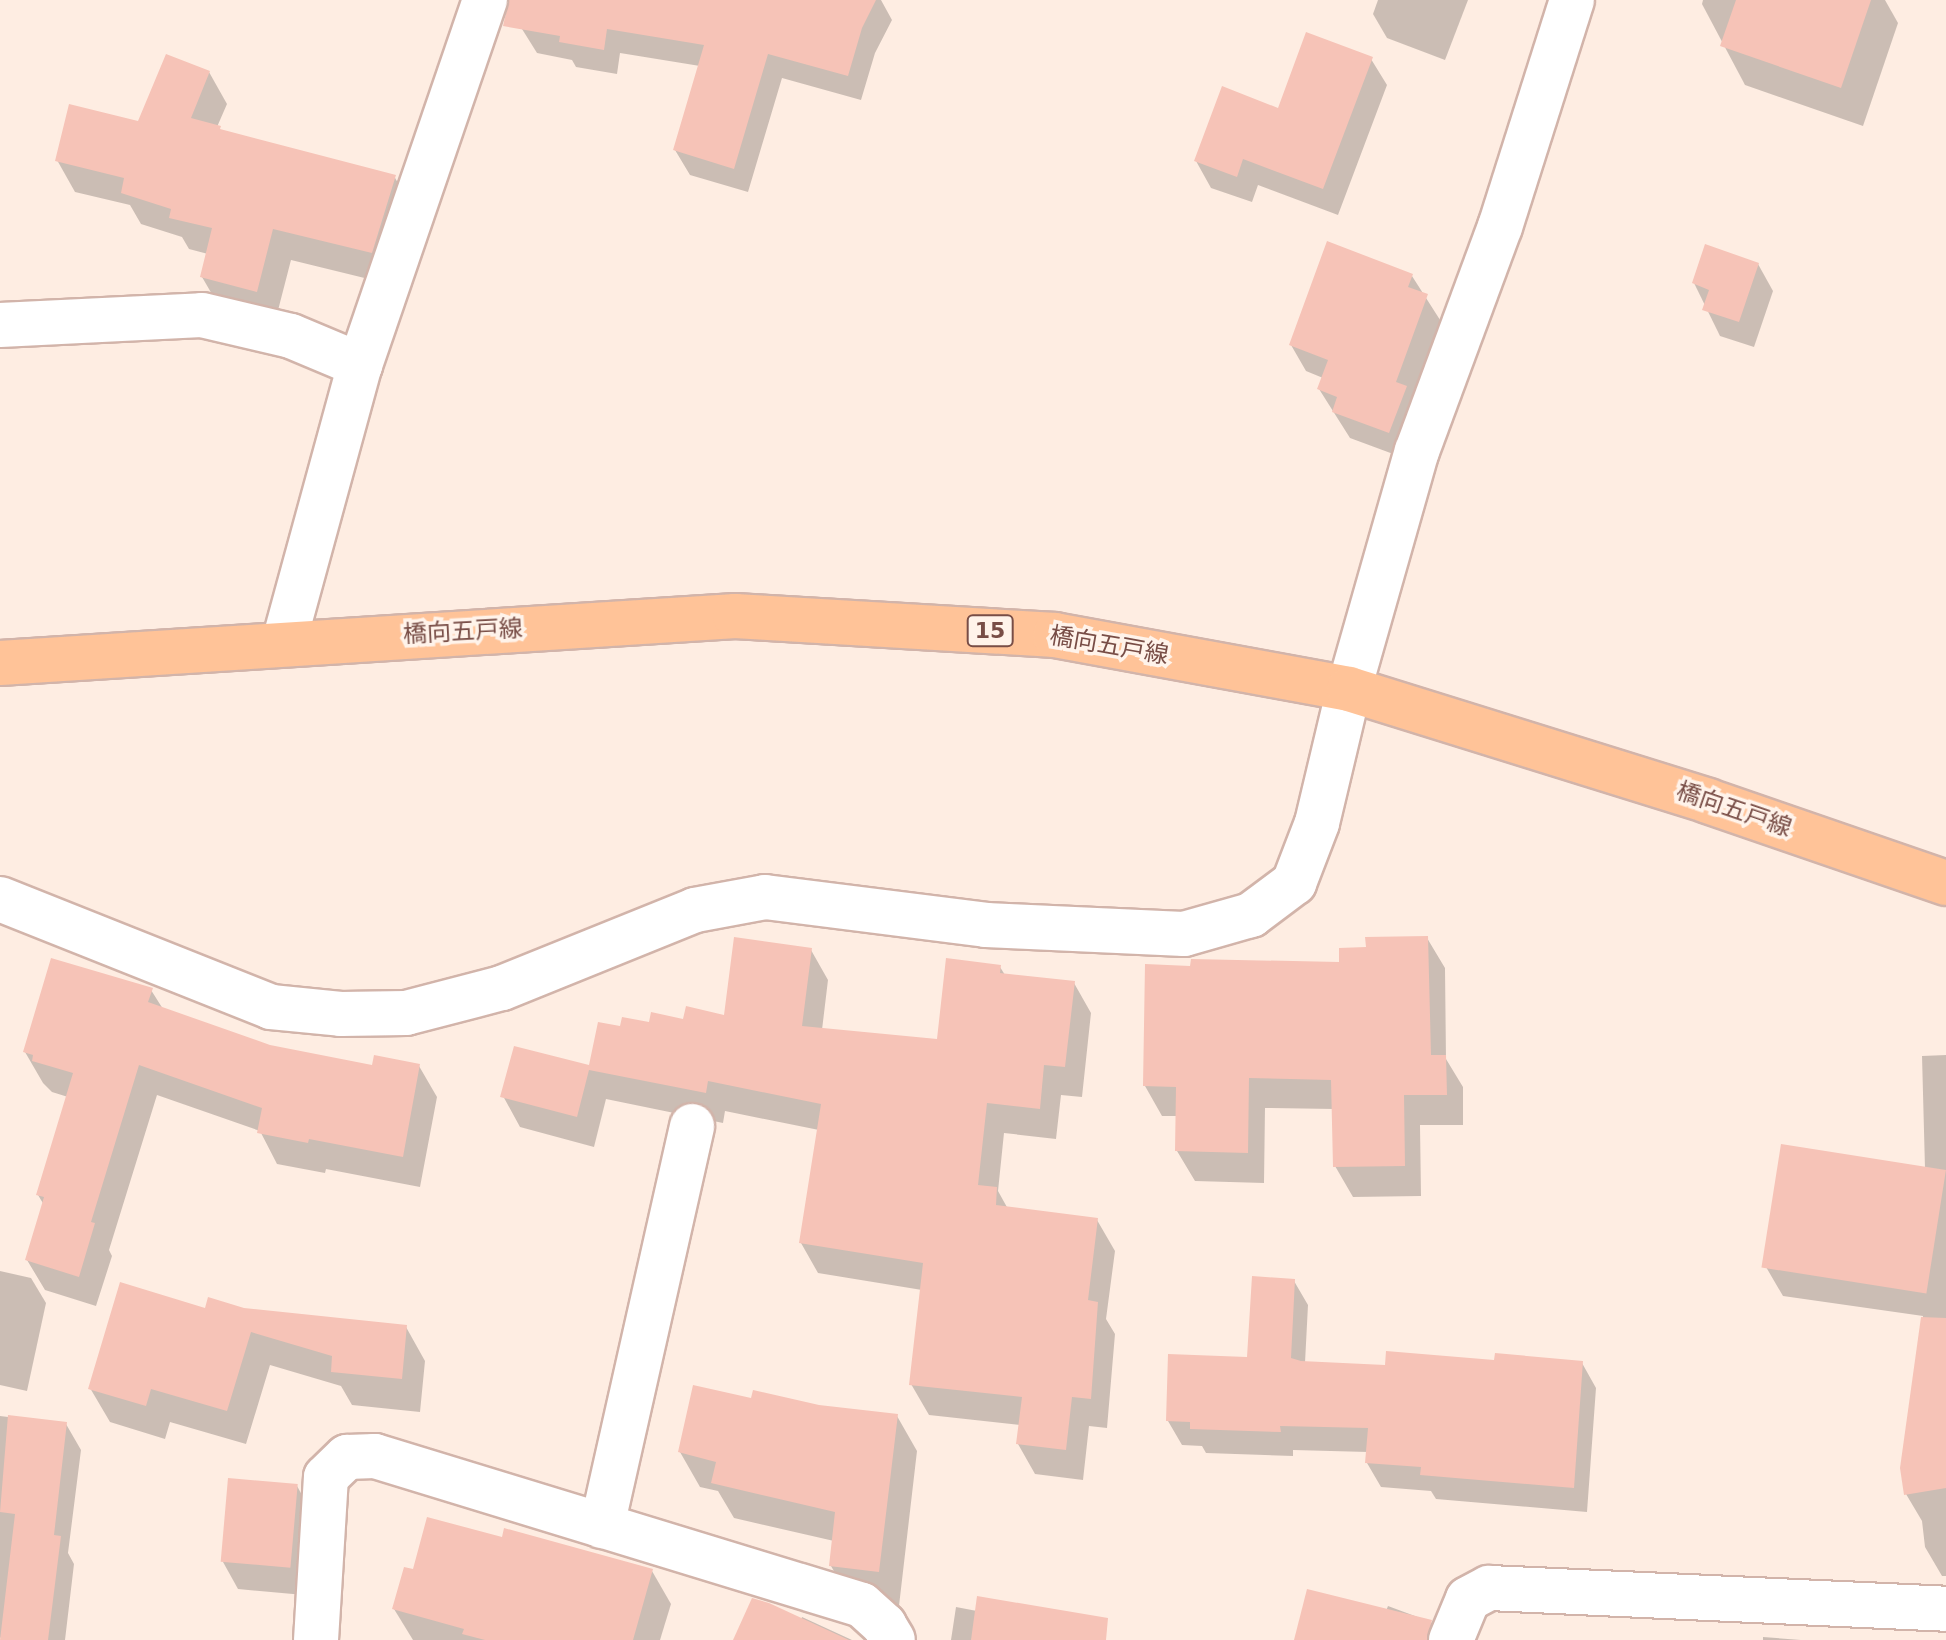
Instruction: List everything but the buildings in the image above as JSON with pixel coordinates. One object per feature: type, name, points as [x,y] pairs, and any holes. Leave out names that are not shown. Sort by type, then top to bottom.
[{"type":"main road","name":"橋向五戸線","points":[[0,663],[284,642],[735,616],[1055,635],[1349,689],[1708,801],[1946,883]]},
{"type":"street","points":[[284,642],[360,365],[485,0]]},
{"type":"street","points":[[0,899],[271,1007],[341,1014],[406,1013],[502,988],[695,910],[765,897],[986,925],[1184,934],[1251,915],[1294,883],[1317,823],[1349,689],[1417,451],[1500,227],[1572,0]]},
{"type":"street","points":[[0,325],[202,315],[291,336],[360,365]]},
{"type":"street","points":[[602,1526],[692,1126]]},
{"type":"street","points":[[316,1640],[326,1477],[347,1457],[375,1456],[862,1605],[884,1625],[893,1640]]},
{"type":"street","points":[[1451,1640],[1468,1599],[1489,1588],[1946,1609]]}]
